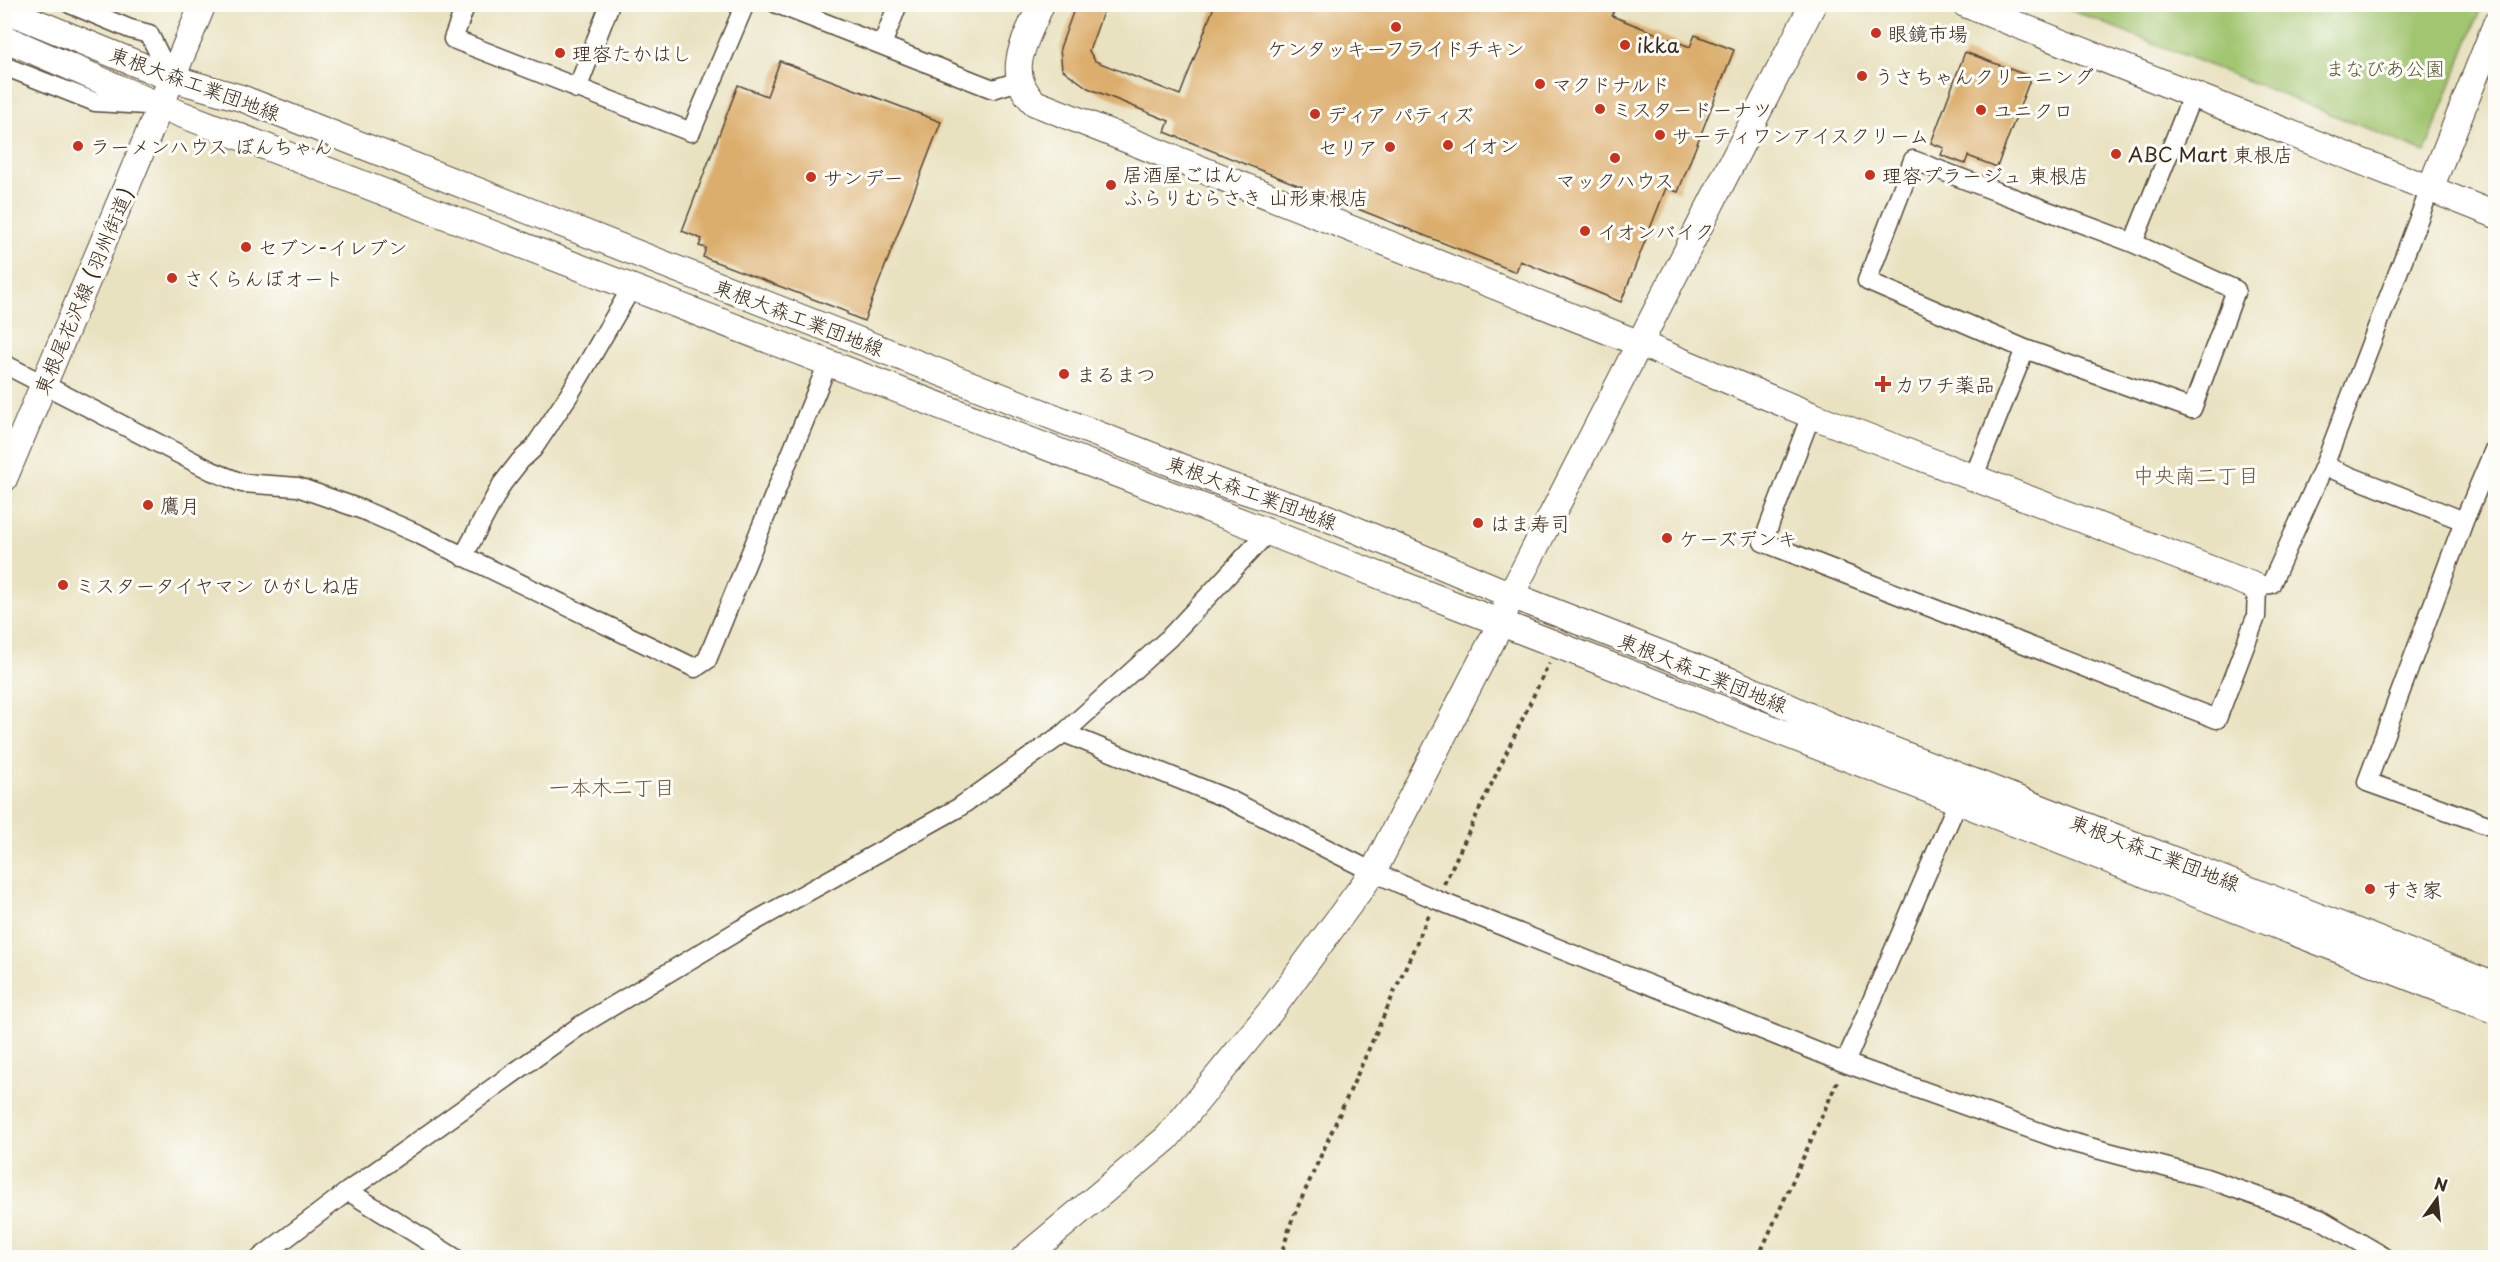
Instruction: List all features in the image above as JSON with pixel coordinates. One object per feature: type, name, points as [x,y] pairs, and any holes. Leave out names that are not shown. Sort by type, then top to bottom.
[{"type":"main road","name":"東根尾花沢線 (羽州街道)","points":[[4,479],[203,4]]},
{"type":"main road","points":[[1041,4],[1018,62],[1019,81],[1025,94],[1035,103],[1638,343],[1811,415],[2257,587]]},
{"type":"main road","points":[[1024,1257],[1167,1138],[1270,1012],[1373,872],[1500,625],[1511,596],[1638,343],[1813,4]]},
{"type":"main road","points":[[1965,4],[2496,216]]},
{"type":"main road","name":"東根大森工業団地線","points":[[4,9],[171,78],[241,98],[1227,485],[1323,516],[1511,596],[1736,683],[1831,726],[2496,986]]},
{"type":"main road","points":[[2430,189],[2496,24]]},
{"type":"main road","name":"東根大森工業団地線","points":[[4,38],[160,106],[1268,532],[1500,625],[2496,1011]]},
{"type":"street","points":[[70,4],[149,34],[171,78]]},
{"type":"street","points":[[466,4],[453,39],[691,132],[745,4]]},
{"type":"street","points":[[577,89],[610,4]]},
{"type":"street","points":[[777,4],[993,89],[1019,81]]},
{"type":"street","points":[[882,45],[898,4]]},
{"type":"street","points":[[4,66],[95,102],[160,106]]},
{"type":"street","points":[[2133,243],[2192,96]]},
{"type":"street","points":[[1913,160],[2133,243],[2236,290],[2192,410],[2025,349],[1867,281],[1913,160]]},
{"type":"street","points":[[1811,415],[1764,542],[2217,719],[2256,617],[2257,587],[2271,584],[2324,466],[2430,189]]},
{"type":"street","points":[[463,557],[502,484],[533,449],[545,431],[632,287]]},
{"type":"street","points":[[1974,476],[2025,349]]},
{"type":"street","points":[[4,364],[212,471],[242,483],[298,487],[314,491],[418,534],[695,668],[707,660],[828,363]]},
{"type":"street","points":[[2496,445],[2464,521],[2367,782],[2496,828]]},
{"type":"street","points":[[2324,466],[2464,521]]},
{"type":"street","points":[[260,1257],[348,1191],[581,1025],[741,929],[958,808],[1064,733],[1168,638],[1268,532]]},
{"type":"street","points":[[1064,733],[1228,799],[1373,872],[1437,900],[1845,1063],[2059,1139],[2206,1178],[2320,1219],[2386,1257]]},
{"type":"street","points":[[1845,1063],[1958,801]]},
{"type":"street","points":[[348,1191],[430,1252],[455,1257]]},
{"type":"path","points":[[1280,1257],[1292,1220],[1437,900],[1557,646]]},
{"type":"path","points":[[1758,1257],[1845,1063]]},
{"type":"green space","name":"まなびあ公園","points":[[2482,4],[2425,152],[2059,5]]},
{"type":"building","name":"イオン","points":[[1076,4],[1106,4],[1089,51],[1095,61],[1180,95],[1215,4],[1616,4],[1612,16],[1690,47],[1695,35],[1734,50],[1678,192],[1666,188],[1621,302],[1520,261],[1516,272],[1165,132],[1169,121],[1088,88],[1062,69],[1060,48]]},
{"type":"building","name":"ユニクロ","points":[[1965,52],[2031,77],[1997,167],[1968,156],[1965,164],[1941,155],[1944,148],[1931,143]]},
{"type":"building","name":"サンデー","points":[[780,61],[941,122],[864,321],[847,312],[703,257],[706,248],[699,246],[702,239],[682,231],[738,85],[767,96]]},
{"type":"place","name":"ケンタッキーフライドチキン","points":[[1396,27]]},
{"type":"place","name":"眼鏡市場","points":[[1876,33]]},
{"type":"place","name":"ikka","points":[[1625,45]]},
{"type":"place","name":"理容たかはし","points":[[560,53]]},
{"type":"place","name":"うさちゃんクリーニング","points":[[1862,76]]},
{"type":"place","name":"マクドナルド","points":[[1540,84]]},
{"type":"place","name":"ミスタードーナツ","points":[[1600,109]]},
{"type":"place","name":"ユニクロ","points":[[1981,110]]},
{"type":"place","name":"ディア パティズ","points":[[1315,114]]},
{"type":"place","name":"サーティワンアイスクリーム","points":[[1660,135]]},
{"type":"place","name":"イオン","points":[[1448,145]]},
{"type":"place","name":"ラーメンハウス ぼんちゃん","points":[[78,146]]},
{"type":"place","name":"セリア","points":[[1390,147]]},
{"type":"place","name":"ABC Mart 東根店","points":[[2116,154]]},
{"type":"place","name":"マックハウス","points":[[1615,158]]},
{"type":"place","name":"理容プラージュ 東根店","points":[[1870,175]]},
{"type":"place","name":"サンデー","points":[[811,177]]},
{"type":"place","name":"居酒屋ごはん ふらりむらさき 山形東根店","points":[[1111,185]]},
{"type":"place","name":"イオンバイク","points":[[1585,231]]},
{"type":"place","name":"セブン-イレブン","points":[[246,247]]},
{"type":"place","name":"さくらんぼオート","points":[[172,278]]},
{"type":"place","name":"まるまつ","points":[[1064,374]]},
{"type":"place","name":"カワチ薬品","points":[[1883,384]]},
{"type":"place","name":"鷹月","points":[[148,505]]},
{"type":"place","name":"はま寿司","points":[[1478,523]]},
{"type":"place","name":"ケーズデンキ","points":[[1667,538]]},
{"type":"place","name":"ミスタータイヤマン ひがしね店","points":[[63,585]]},
{"type":"place","name":"すき家","points":[[2370,889]]},
{"type":"district","name":"中央南二丁目","points":[[2196,474]]},
{"type":"district","name":"一本木二丁目","points":[[612,786]]}]
